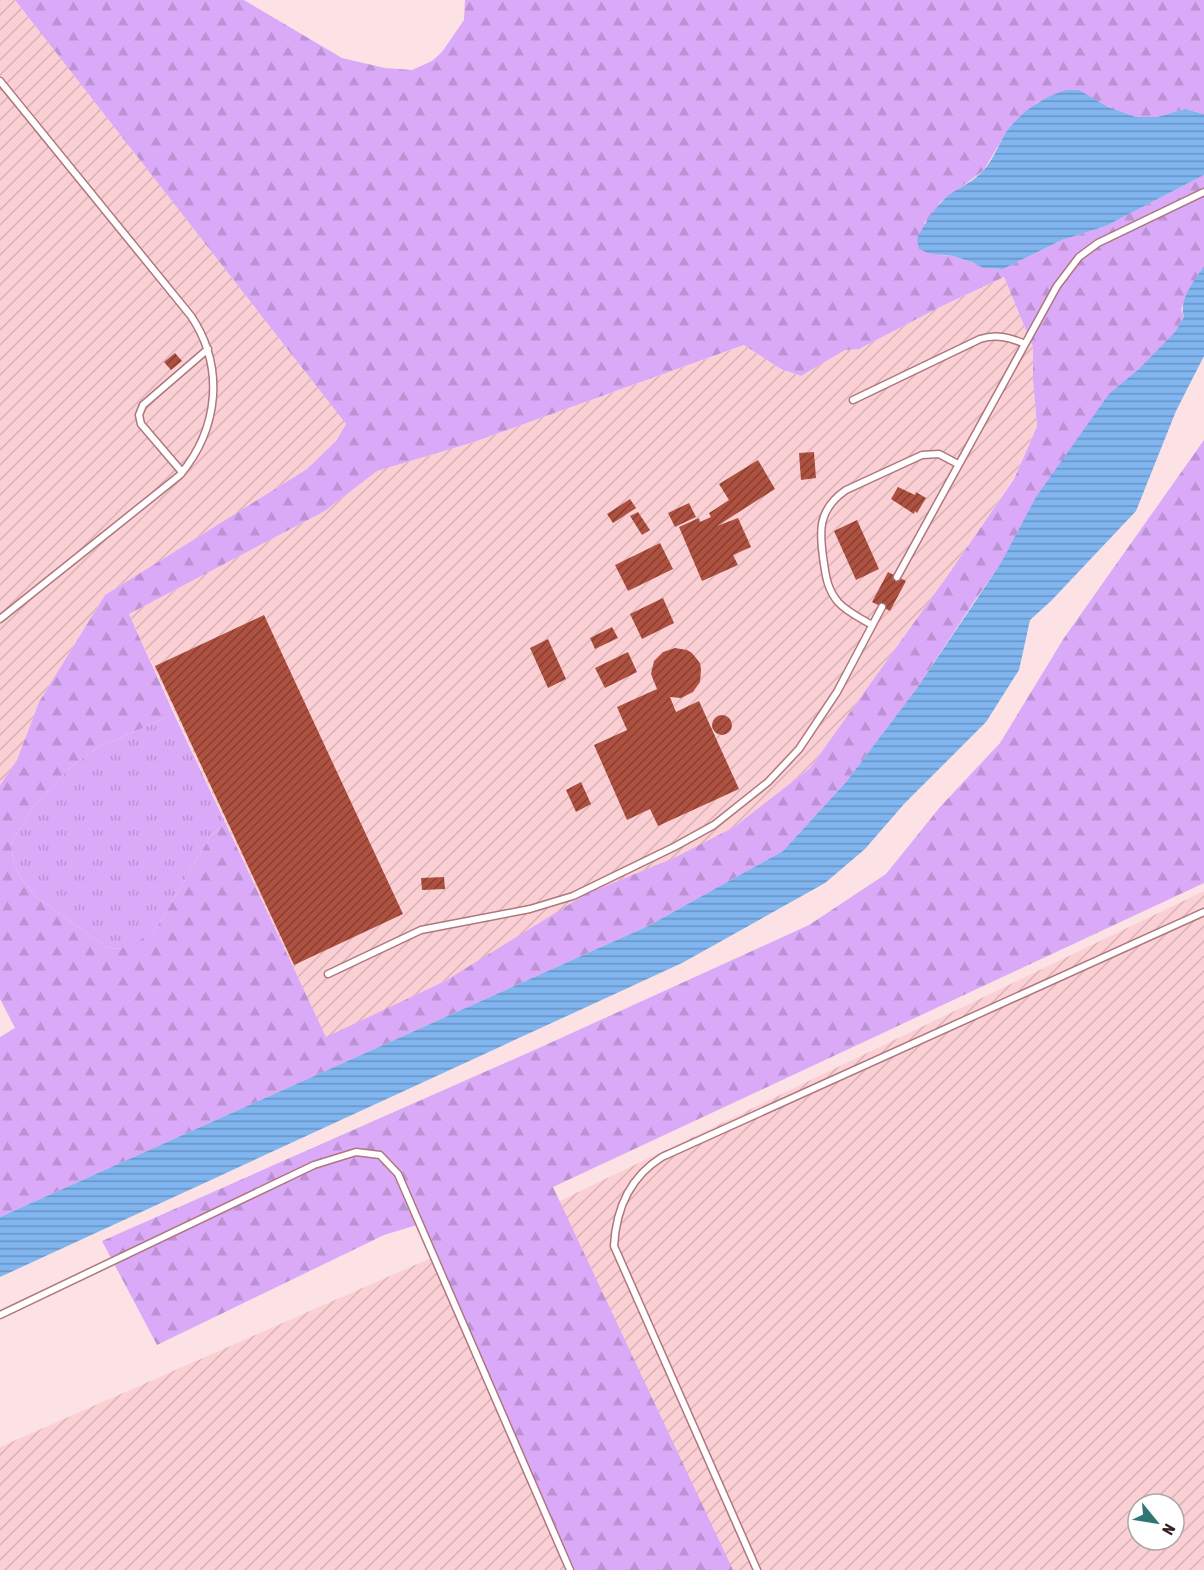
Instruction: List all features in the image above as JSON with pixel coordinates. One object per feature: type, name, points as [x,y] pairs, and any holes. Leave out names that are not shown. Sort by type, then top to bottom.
[{"type":"lane","points":[[0,81],[191,316],[208,350],[214,387],[211,416],[198,452],[182,472],[0,619]]},
{"type":"lane","points":[[897,577],[1063,275],[1079,257],[1098,243],[1204,192]]},
{"type":"lane","points":[[853,400],[980,339],[1005,337],[1025,344]]},
{"type":"lane","points":[[182,472],[141,424],[140,409],[208,350]]},
{"type":"lane","points":[[872,625],[838,603],[826,582],[820,529],[827,509],[838,495],[846,490],[922,454],[939,454],[958,464]]},
{"type":"lane","points":[[328,974],[421,930],[530,909],[573,896],[714,825],[768,782],[799,749],[837,692],[882,607]]},
{"type":"lane","points":[[757,1570],[614,1246],[615,1225],[621,1205],[638,1177],[662,1157],[1204,912]]},
{"type":"lane","points":[[0,1315],[314,1165],[356,1152],[380,1155],[398,1174],[570,1570]]},
{"type":"shaded area","points":[[0,0],[15,0],[346,424],[336,441],[307,469],[105,595],[39,702],[17,760],[0,785]]},
{"type":"shaded area","points":[[1004,277],[1033,347],[1037,425],[1014,478],[948,575],[810,768],[734,827],[445,981],[326,1038],[129,614],[325,511],[377,471],[474,442],[745,345],[781,369],[801,376],[845,350],[859,349]]},
{"type":"shaded area","points":[[1204,891],[1204,1570],[0,1570],[0,1447],[545,1208]]},
{"type":"green space","points":[[15,0],[244,0],[342,58],[385,68],[412,70],[432,61],[442,52],[464,20],[465,0],[1204,0],[1204,114],[1185,109],[1157,117],[1136,117],[1108,107],[1078,90],[1038,102],[1008,130],[983,171],[940,202],[932,216],[924,223],[941,255],[953,256],[983,268],[1003,269],[1062,240],[1106,226],[1204,175],[1204,266],[1188,292],[1181,309],[1184,317],[1158,358],[1063,476],[973,603],[917,688],[846,782],[783,851],[648,926],[0,1217],[0,1037],[15,1028],[0,999],[0,785],[17,760],[39,702],[105,595],[307,469],[336,441],[346,424]],"holes":[[[1004,277],[1033,347],[1037,426],[1014,479],[810,768],[734,827],[676,857],[586,894],[445,981],[326,1037],[225,822],[210,837],[154,932],[135,943],[118,949],[106,947],[38,898],[20,878],[13,859],[11,843],[35,804],[72,766],[95,749],[174,714],[129,614],[325,511],[377,471],[474,442],[744,345],[781,369],[801,376],[845,350],[859,349]]]},
{"type":"green space","points":[[1204,440],[1204,883],[553,1187],[733,1570],[575,1570],[417,1225],[384,1235],[157,1345],[102,1241],[539,1048],[809,925],[886,874],[940,807],[1000,743],[1064,638]]},
{"type":"green space","points":[[174,714],[225,822],[210,837],[154,932],[135,944],[118,949],[106,947],[38,898],[20,878],[13,859],[11,843],[35,804],[72,766],[95,749]]},
{"type":"water","points":[[1067,90],[1079,90],[1108,107],[1136,117],[1157,117],[1185,109],[1204,114],[1204,175],[1106,226],[1062,240],[1003,269],[983,268],[953,256],[928,253],[919,249],[917,239],[935,209],[949,195],[983,171],[1013,124],[1026,111]]},
{"type":"water","points":[[1204,266],[1204,356],[1176,411],[1136,511],[1051,601],[1030,620],[1019,670],[986,722],[904,804],[865,849],[825,883],[682,963],[0,1277],[0,1217],[648,926],[783,851],[846,782],[917,688],[1001,563],[1036,497],[1109,394],[1139,369],[1174,333],[1184,317],[1185,297]]},
{"type":"building","points":[[175,353],[182,361],[171,370],[164,362]]},
{"type":"building","points":[[814,452],[816,478],[801,480],[799,453]]},
{"type":"building","points":[[758,460],[775,489],[717,526],[738,518],[751,547],[733,555],[738,565],[702,581],[679,527],[699,518],[700,522],[711,517],[709,513],[729,500],[719,484]]},
{"type":"building","points":[[898,487],[915,495],[916,492],[926,498],[917,513],[915,511],[914,514],[891,499]]},
{"type":"building","points":[[630,499],[636,508],[613,523],[607,514]]},
{"type":"building","points":[[689,503],[696,517],[675,527],[668,513]]},
{"type":"building","points":[[638,512],[650,530],[642,535],[630,516]]},
{"type":"building","points":[[857,520],[879,569],[856,580],[834,531]]},
{"type":"building","points":[[660,543],[673,569],[628,591],[615,565]]},
{"type":"building","points":[[888,572],[906,581],[890,611],[872,602]]},
{"type":"building","points":[[663,598],[674,623],[642,639],[630,614]]},
{"type":"building","points":[[264,615],[403,914],[294,965],[155,666]]},
{"type":"building","points":[[612,627],[618,638],[595,649],[590,638]]},
{"type":"building","points":[[548,639],[566,679],[548,688],[530,648]]},
{"type":"building","points":[[675,648],[692,653],[700,663],[701,670],[700,682],[693,692],[681,698],[670,697],[676,712],[699,701],[739,789],[658,826],[650,809],[627,820],[594,745],[627,730],[617,707],[657,689],[651,674],[654,661],[663,652]]},
{"type":"building","points":[[628,652],[637,672],[605,688],[595,668]]},
{"type":"building","points":[[722,715],[729,718],[732,725],[729,732],[722,735],[715,732],[712,725],[715,718]]},
{"type":"building","points":[[581,782],[591,804],[576,812],[566,790]]},
{"type":"building","points":[[444,877],[445,889],[422,890],[421,878]]}]
